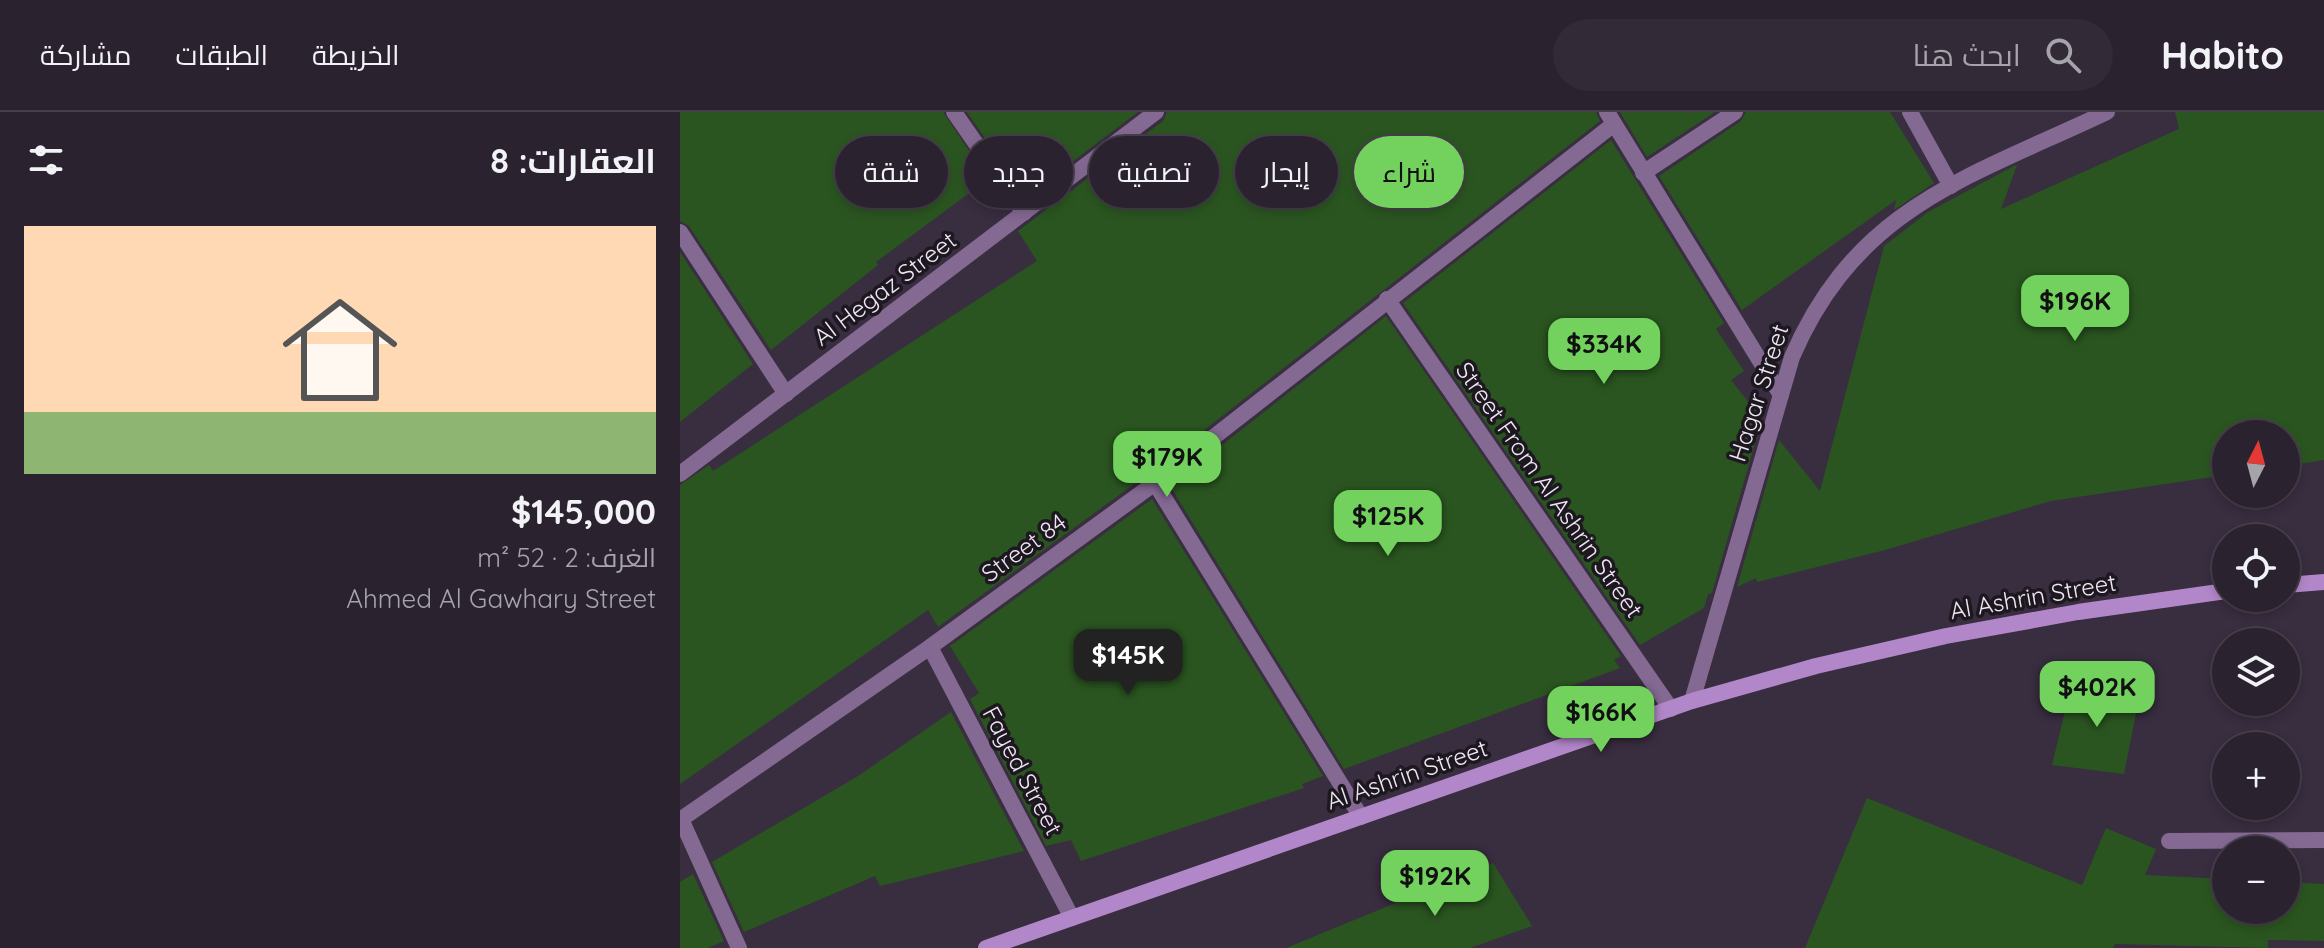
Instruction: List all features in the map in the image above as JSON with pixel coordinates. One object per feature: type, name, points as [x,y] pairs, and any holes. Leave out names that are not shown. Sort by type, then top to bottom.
[{"type":"street","points":[[954,112],[1024,213]]},
{"type":"street","name":"Al Hegaz Street","points":[[680,474],[1156,112]]},
{"type":"street","points":[[1643,173],[1735,112]]},
{"type":"street","points":[[1910,112],[1951,186]]},
{"type":"street","name":"Hagar Street","points":[[1692,701],[1781,395],[1808,321],[1854,255],[1883,228],[1951,186],[2107,112]]},
{"type":"street","points":[[1610,118],[1781,395]]},
{"type":"street","name":"Street 84","points":[[681,819],[930,647],[1155,483],[1610,118]]},
{"type":"street","points":[[680,232],[786,394]]},
{"type":"street","name":"Street From Al Ashrin Street","points":[[1387,299],[1671,709]]},
{"type":"street","points":[[1155,483],[1361,817]]},
{"type":"street","points":[[2300,584],[2324,582]]},
{"type":"street","name":"Al Ashrin Street","points":[[986,948],[1692,701],[1816,666],[1946,636],[2078,612],[2212,593]]},
{"type":"street","name":"Fayed Street","points":[[930,647],[1072,918]]},
{"type":"street","points":[[681,819],[739,948]]},
{"type":"street","points":[[2169,841],[2324,840]]},
{"type":"building","points":[[680,112],[943,112],[964,143],[964,197],[876,262],[878,265],[771,350],[689,226],[680,221]]},
{"type":"building","points":[[967,112],[1138,112],[1106,136],[1089,136],[1089,149],[1073,161],[1073,136],[984,136]]},
{"type":"building","points":[[1167,112],[1596,112],[1600,121],[1148,474],[938,627],[928,610],[680,784],[680,485],[709,465],[713,471],[1037,261],[1018,231],[1048,208],[1073,208],[1073,189],[1089,177],[1089,208],[1219,208],[1219,136],[1143,136],[1163,121]]},
{"type":"building","points":[[1620,112],[1715,112],[1647,157]]},
{"type":"building","points":[[1746,112],[1890,112],[1934,183],[1894,210],[1896,200],[1742,310],[1659,176],[1741,121]]},
{"type":"building","points":[[2175,112],[2324,112],[2324,460],[2300,464],[2300,420],[2212,420],[2212,477],[2051,501],[1885,550],[1757,582],[1756,578],[1737,587],[1779,440],[1820,491],[1884,246],[1928,212],[2014,166],[2017,165],[2001,209],[2179,129]]},
{"type":"building","points":[[1611,140],[1724,323],[1716,329],[1744,371],[1731,380],[1762,419],[1712,593],[1708,594],[1704,608],[1640,645],[1403,303]]},
{"type":"building","points":[[680,252],[753,364],[680,422]]},
{"type":"building","points":[[1386,316],[1621,656],[1614,660],[1620,668],[1344,769],[1170,486]]},
{"type":"building","points":[[1152,499],[1323,776],[1302,784],[1304,788],[1081,861],[1071,840],[1046,846],[970,699],[979,693],[950,646]]},
{"type":"building","points":[[2071,687],[2141,688],[2124,774],[2052,765]]},
{"type":"building","points":[[951,712],[1024,851],[880,886],[875,876],[744,932],[712,862],[858,776]]},
{"type":"building","points":[[1867,798],[2082,885],[2106,828],[2156,849],[2145,875],[2212,878],[2212,924],[2300,924],[2300,883],[2324,884],[2324,941],[2268,940],[2268,948],[2115,944],[2113,948],[1805,948]]},
{"type":"building","points":[[1493,863],[1532,926],[1470,948],[1286,948]]},
{"type":"building","points":[[693,874],[724,941],[708,948],[680,948],[680,882]]}]
